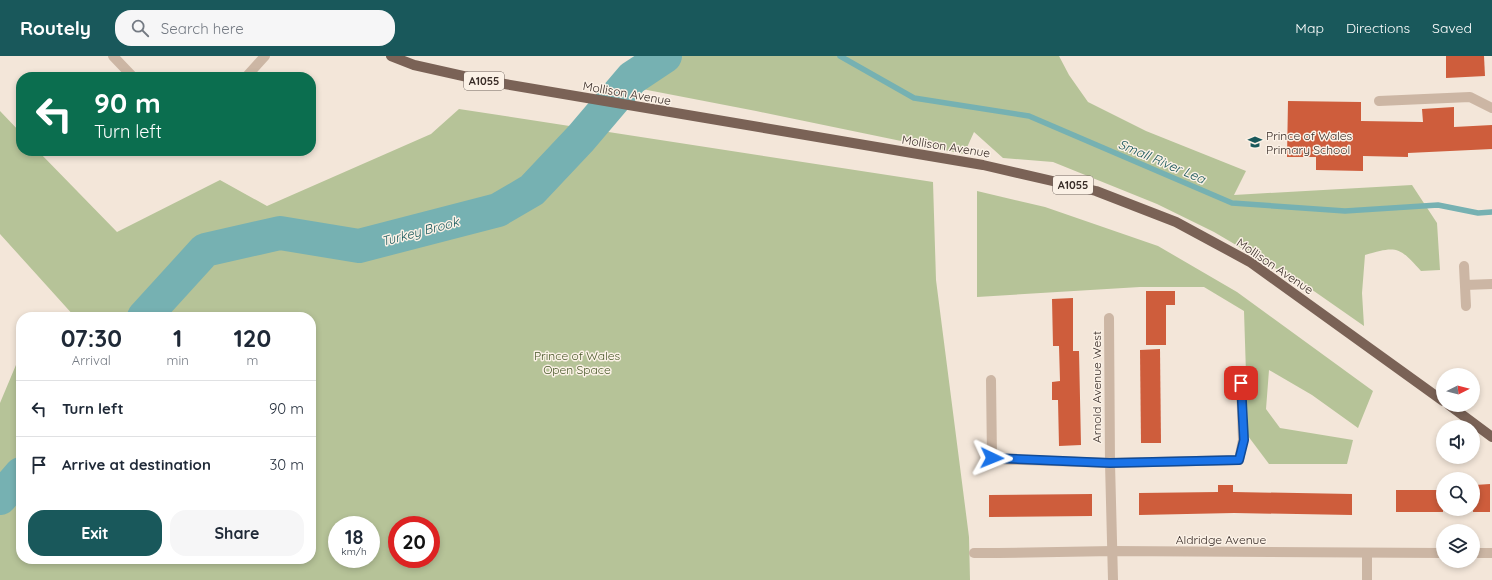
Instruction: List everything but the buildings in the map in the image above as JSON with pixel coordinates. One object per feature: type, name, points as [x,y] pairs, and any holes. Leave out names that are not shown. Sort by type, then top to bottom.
[{"type":"main road","name":"Mollison Avenue","points":[[391,56],[414,65],[481,80],[648,110],[983,164],[1096,191],[1176,222],[1250,262],[1436,396]]},
{"type":"main road","points":[[1458,412],[1492,437]]},
{"type":"street","points":[[113,56],[128,72]]},
{"type":"street","points":[[251,72],[265,56]]},
{"type":"street","points":[[1379,101],[1470,97],[1492,108]]},
{"type":"street","points":[[1464,266],[1466,306]]},
{"type":"street","points":[[1465,285],[1492,284]]},
{"type":"street","name":"Arnold Avenue West","points":[[1109,318],[1110,463],[1113,580]]},
{"type":"street","points":[[990,380],[992,458],[1110,463],[1239,460],[1244,440],[1241,383]]},
{"type":"street","name":"Aldridge Avenue","points":[[974,553],[1113,551],[1436,553]]},
{"type":"street","points":[[1367,553],[1367,580]]},
{"type":"street","points":[[1480,553],[1492,553]]},
{"type":"green space","points":[[645,56],[1059,56],[1069,75],[1088,102],[1146,131],[1246,171],[1234,195],[1412,185],[1437,223],[1440,270],[1421,271],[1407,257],[1396,250],[1384,250],[1365,255],[1362,293],[1364,326],[1311,289],[1214,232],[1157,204],[1053,162],[1003,158],[974,132],[964,154],[611,83],[632,63]]},
{"type":"green space","name":"Prince of Wales Open Space","points":[[459,109],[933,182],[936,280],[969,537],[970,580],[0,580],[0,403],[16,365],[16,564],[316,564],[316,312],[70,312],[0,234],[0,111],[16,128],[16,156],[43,156],[117,232],[220,180],[267,206],[431,134]]},
{"type":"green space","points":[[977,191],[1045,207],[1158,246],[1237,292],[1373,391],[1358,428],[1312,395],[1269,370],[1266,409],[1280,428],[1353,440],[1347,464],[1269,464],[1248,436],[1244,311],[1204,287],[1140,287],[977,297]]},
{"type":"waterway","name":"Turkey Brook","points":[[149,312],[205,250],[280,233],[359,246],[498,210],[532,190],[581,138],[632,78],[665,56]]},
{"type":"waterway","name":"Small River Lea","points":[[840,56],[914,98],[1029,116],[1232,203],[1345,211],[1438,205],[1478,213],[1492,212]]},
{"type":"waterway","name":"Turkey Brook","points":[[0,498],[16,480]]},
{"type":"place","name":"Prince of Wales Primary School","points":[[1255,142]]},
{"type":"route","points":[[992,458],[1110,463],[1239,460],[1244,440],[1241,383]]}]
